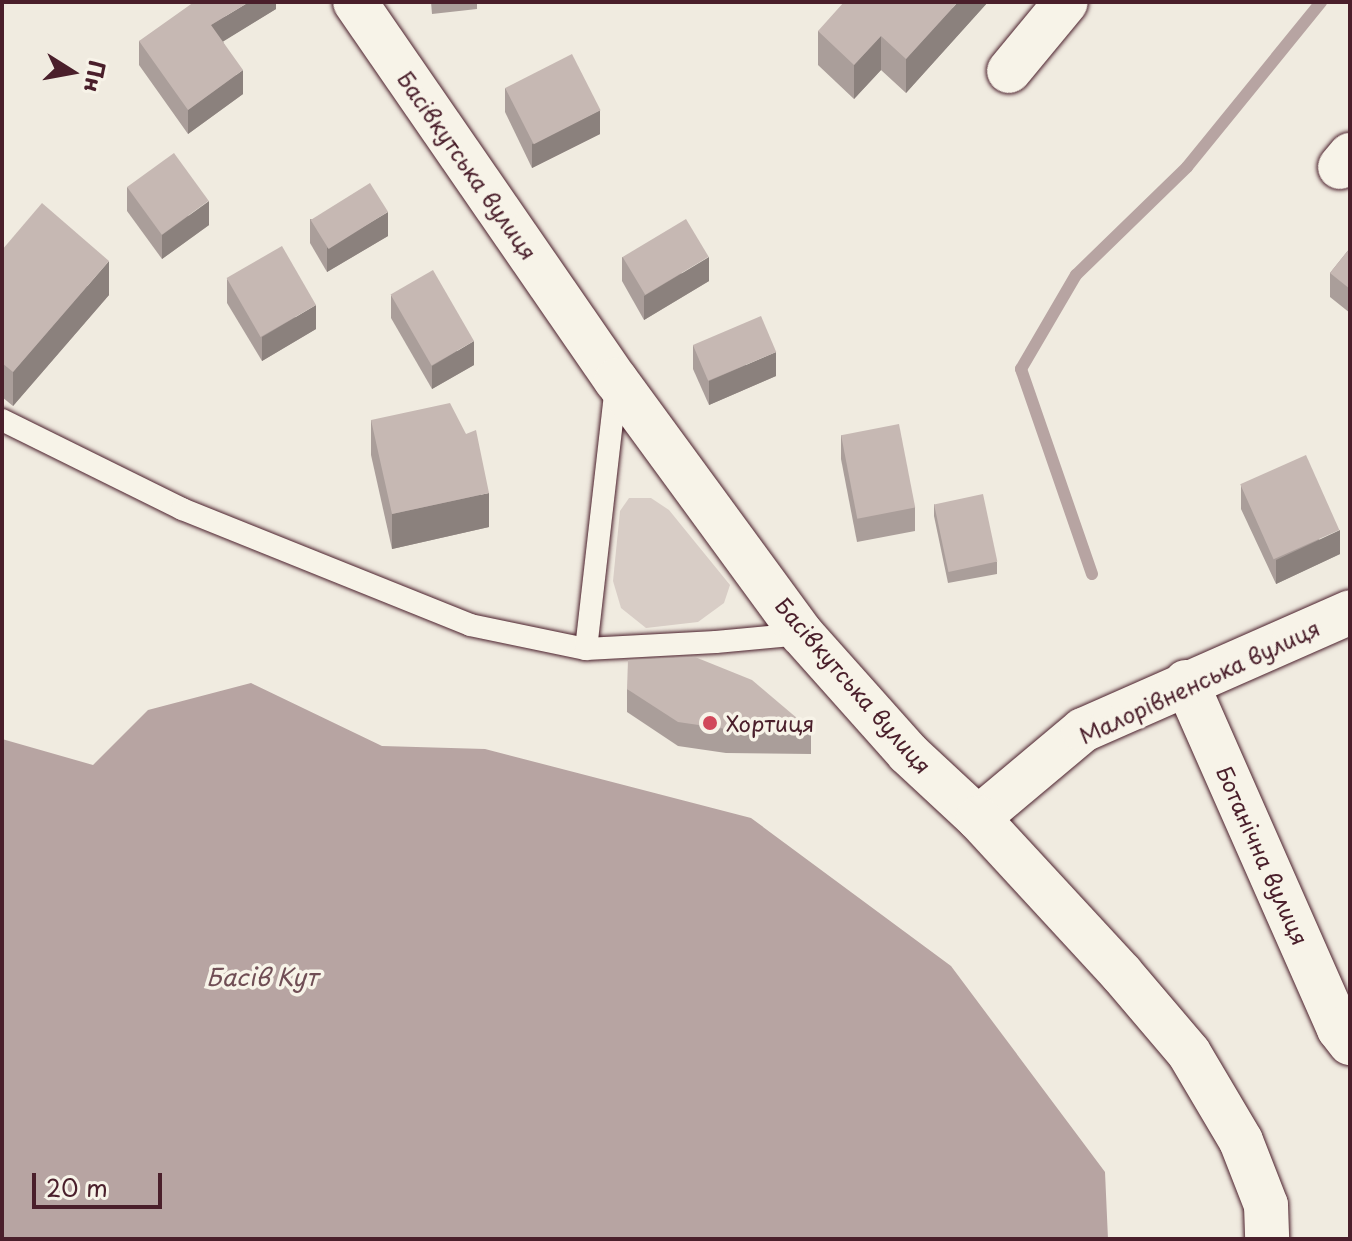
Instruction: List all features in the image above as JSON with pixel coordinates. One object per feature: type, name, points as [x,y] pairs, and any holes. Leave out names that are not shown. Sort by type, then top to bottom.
[{"type":"main road","name":"Басівкутська вулиця","points":[[355,2],[616,380],[802,634],[908,753],[978,818],[1121,973],[1189,1053],[1241,1141],[1266,1205],[1267,1239]]},
{"type":"main road","points":[[1009,71],[1066,2]]},
{"type":"main road","name":"Малорівненська вулиця","points":[[978,818],[1083,730],[1350,612]]},
{"type":"main road","name":"Ботанічна вулиця","points":[[1186,682],[1346,1032]]},
{"type":"lane","points":[[586,649],[616,380]]},
{"type":"lane","points":[[2,420],[182,509],[470,625],[586,649],[802,634]]},
{"type":"shaded area","points":[[629,498],[651,498],[669,510],[730,585],[724,603],[698,622],[646,628],[621,608],[613,581],[620,511]]},
{"type":"water","name":"Басів Кут","points":[[251,683],[382,746],[485,749],[751,818],[951,966],[1105,1172],[1108,1239],[2,1239],[2,739],[93,765],[148,710]]},
{"type":"building","points":[[194,2],[249,2],[211,25],[243,70],[188,110],[139,41]]},
{"type":"building","points":[[844,2],[958,2],[906,59],[881,36],[854,65],[818,31]]},
{"type":"building","points":[[572,54],[601,110],[534,144],[505,88]]},
{"type":"building","points":[[174,153],[209,201],[162,235],[127,187]]},
{"type":"building","points":[[370,183],[388,212],[329,249],[311,220]]},
{"type":"building","points":[[42,203],[109,261],[13,372],[2,363],[2,250]]},
{"type":"building","points":[[686,219],[709,257],[645,295],[623,257]]},
{"type":"building","points":[[282,246],[316,305],[261,337],[227,278]]},
{"type":"building","points":[[1350,248],[1350,289],[1330,273]]},
{"type":"building","points":[[433,270],[474,341],[432,366],[391,294]]},
{"type":"building","points":[[761,316],[776,352],[708,381],[693,345]]},
{"type":"building","points":[[450,403],[466,434],[476,430],[489,493],[392,514],[371,420]]},
{"type":"building","points":[[899,424],[915,507],[857,519],[841,435]]},
{"type":"building","points":[[1306,455],[1339,530],[1274,559],[1240,484]]},
{"type":"building","points":[[983,494],[997,561],[948,572],[934,504]]},
{"type":"building","points":[[695,657],[752,680],[811,730],[726,729],[678,722],[627,689],[628,660]]},
{"type":"waterway","points":[[1092,574],[1021,369],[1076,275],[1187,167],[1321,2]]},
{"type":"place","name":"Хортиця","points":[[710,723]]}]
